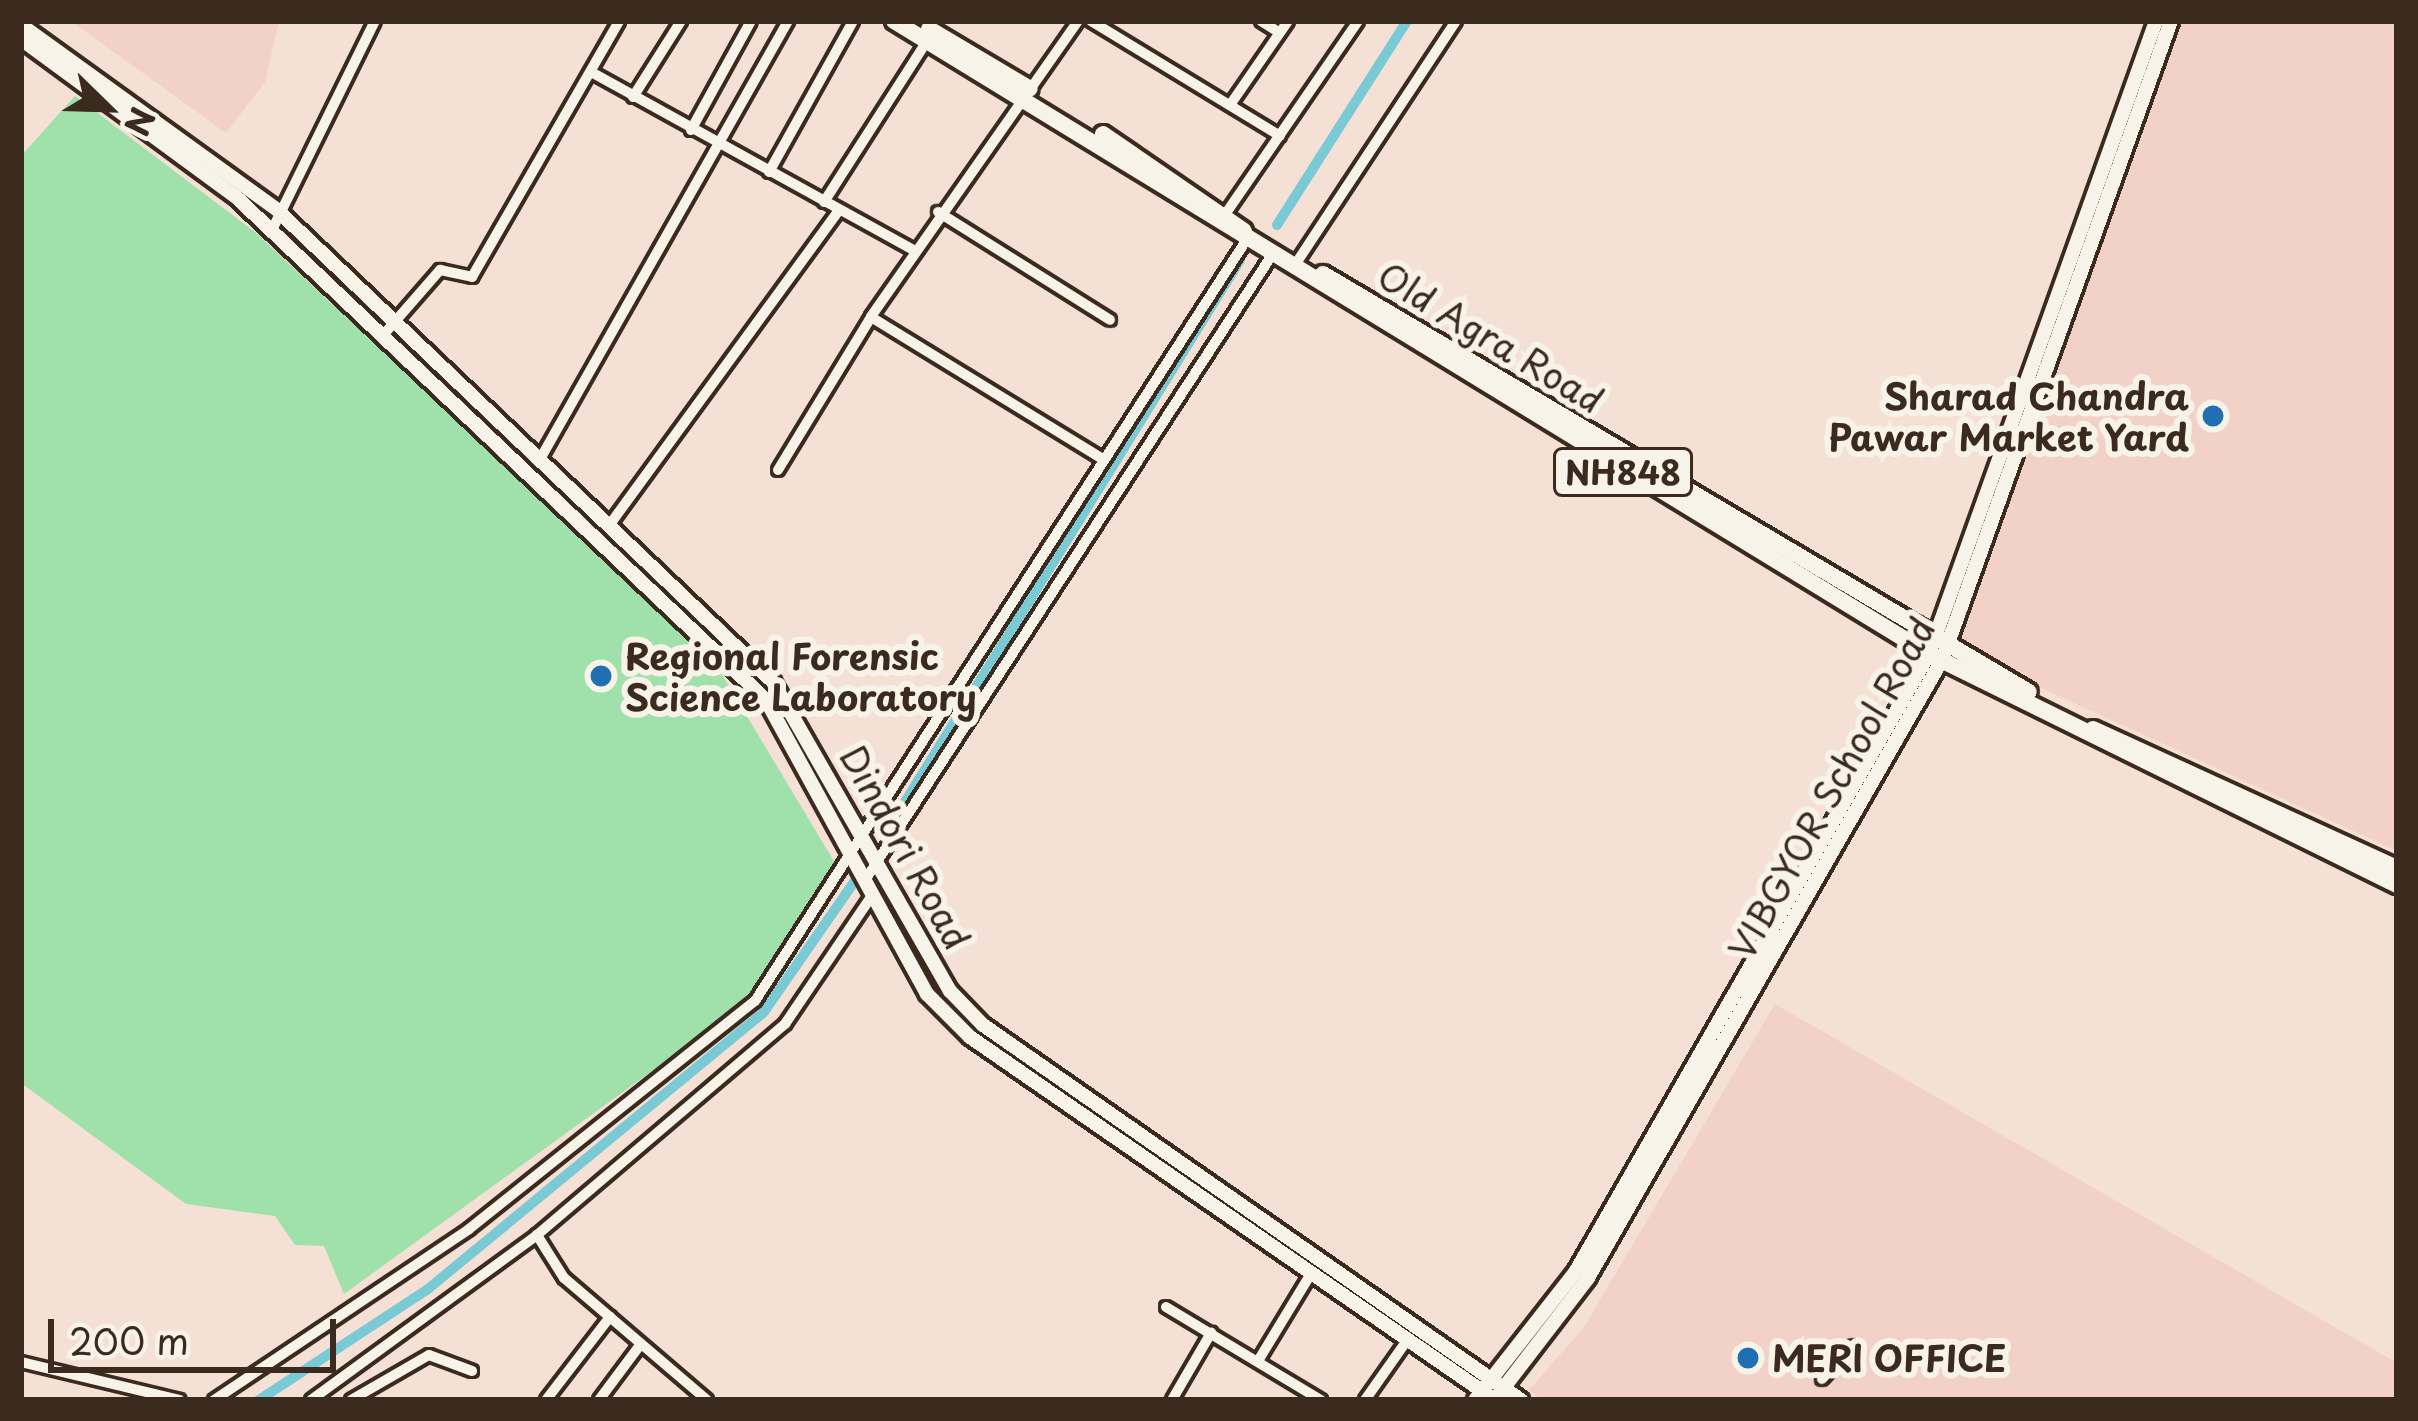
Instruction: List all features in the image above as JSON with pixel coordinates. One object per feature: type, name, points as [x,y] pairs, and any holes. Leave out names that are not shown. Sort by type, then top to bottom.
[{"type":"highway","name":"NH848","points":[[894,21],[1026,93]]},
{"type":"highway","name":"NH848","points":[[916,21],[1224,217],[1272,255],[1297,264],[1939,650],[2397,885]]},
{"type":"highway","name":"NH848","points":[[1939,650],[1984,667],[2397,868]]},
{"type":"main road","name":"VIBGYOR School Road","points":[[2093,232],[2156,21]]},
{"type":"main road","name":"VIBGYOR School Road","points":[[1492,1394],[1588,1278],[1939,650],[2171,21]]},
{"type":"main road","name":"Dindori Road","points":[[21,25],[276,209],[399,321],[772,682],[867,836],[950,991],[983,1025],[1492,1394],[1521,1400]]},
{"type":"main road","points":[[21,39],[272,230],[766,700],[856,854],[927,994],[970,1036],[1492,1394]]},
{"type":"street","points":[[272,230],[276,209],[375,21]]},
{"type":"street","points":[[385,333],[440,270],[472,277],[619,21]]},
{"type":"street","points":[[633,98],[681,21]]},
{"type":"street","points":[[691,130],[751,21]]},
{"type":"street","points":[[538,460],[722,147],[788,21]]},
{"type":"street","points":[[769,172],[854,21]]},
{"type":"street","points":[[778,470],[938,212],[1078,21]]},
{"type":"street","points":[[1091,21],[1280,136]]},
{"type":"street","points":[[1261,21],[1280,33]]},
{"type":"street","points":[[1230,106],[1288,21]]},
{"type":"street","points":[[1224,217],[1358,21]]},
{"type":"street","points":[[1297,264],[1456,21]]},
{"type":"street","points":[[824,202],[927,41]]},
{"type":"street","points":[[593,73],[913,250]]},
{"type":"street","points":[[608,527],[839,210]]},
{"type":"street","points":[[938,212],[1110,320]]},
{"type":"street","points":[[214,1400],[436,1254],[755,1001],[856,854],[1102,459],[1249,236]]},
{"type":"street","points":[[311,1400],[537,1235],[784,1024],[1272,255]]},
{"type":"street","points":[[872,317],[1102,459]]},
{"type":"street","points":[[537,1235],[610,1318],[707,1400]]},
{"type":"street","points":[[1258,1361],[1312,1272]]},
{"type":"street","points":[[1166,1307],[1321,1400]]},
{"type":"street","points":[[546,1400],[610,1318]]},
{"type":"street","points":[[1172,1400],[1211,1333]]},
{"type":"street","points":[[1365,1400],[1408,1339]]},
{"type":"street","points":[[599,1400],[640,1345]]},
{"type":"street","points":[[1822,1379],[1853,1346]]},
{"type":"street","points":[[351,1400],[429,1355],[472,1371]]},
{"type":"street","points":[[21,1362],[179,1400]]},
{"type":"shaded area","points":[[71,21],[279,21],[265,82],[226,133]]},
{"type":"shaded area","name":"Sharad Chandra Pawar Market Yard","points":[[2168,21],[2397,21],[2397,851],[1969,655],[1955,635]]},
{"type":"shaded area","points":[[1775,1004],[2397,1363],[2397,1400],[1541,1400],[1529,1390],[1584,1327]]},
{"type":"green space","points":[[75,96],[255,232],[715,663],[835,863],[766,978],[725,1018],[344,1294],[324,1246],[295,1245],[275,1216],[186,1204],[21,1083],[21,156]]},
{"type":"waterway","points":[[1277,225],[1407,21]]},
{"type":"waterway","points":[[884,836],[1240,260]]},
{"type":"waterway","points":[[259,1400],[428,1289],[764,1012],[858,876]]},
{"type":"place","name":"Sharad Chandra Pawar Market Yard","points":[[2213,416]]},
{"type":"place","name":"Regional Forensic Science Laboratory","points":[[601,676]]},
{"type":"place","name":"MERI OFFICE","points":[[1748,1358]]}]
